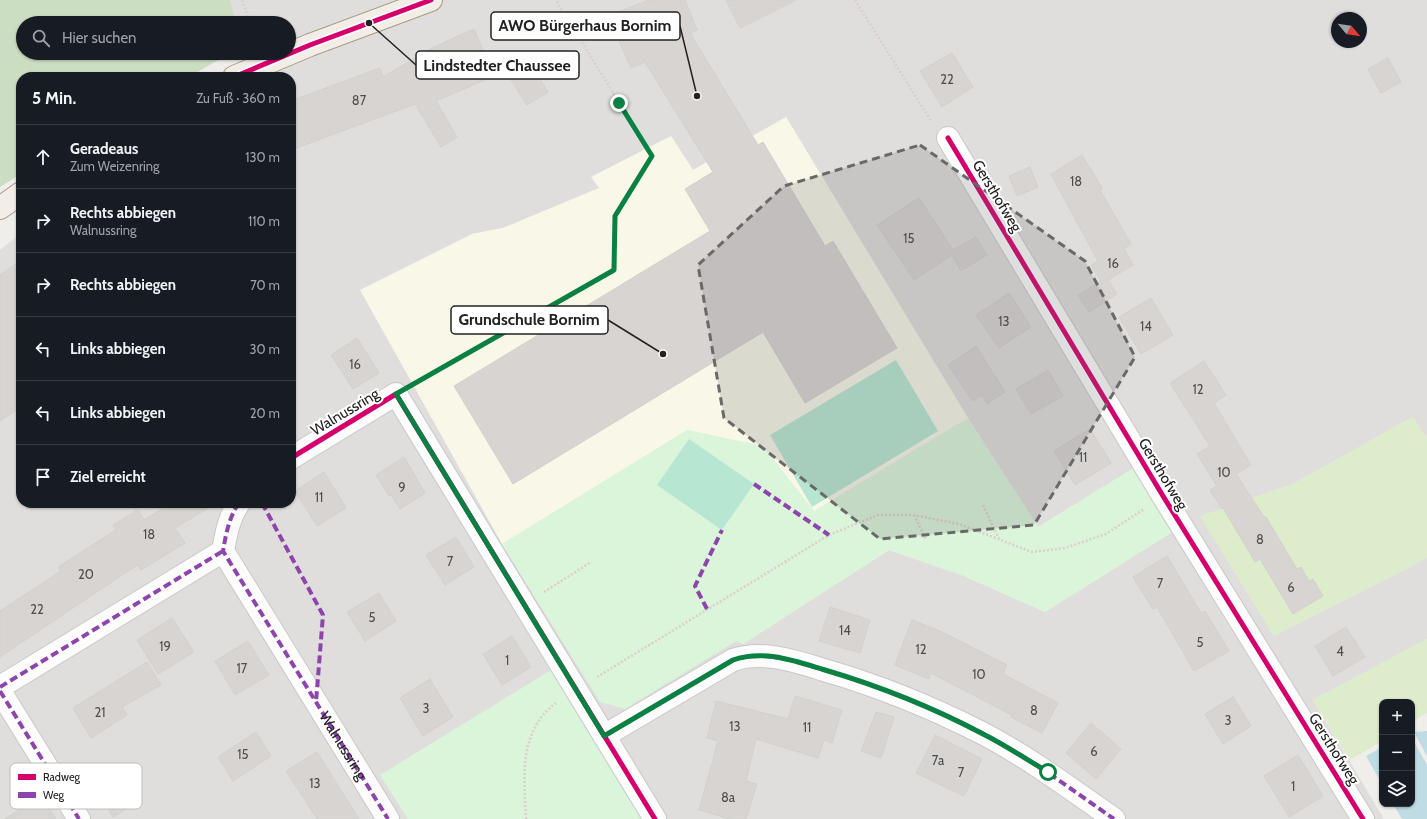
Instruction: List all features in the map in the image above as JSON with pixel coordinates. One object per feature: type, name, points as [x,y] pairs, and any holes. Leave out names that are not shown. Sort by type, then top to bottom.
[{"type":"main road","points":[[296,52],[431,0]]},
{"type":"main road","points":[[246,72],[276,60]]},
{"type":"main road","points":[[0,208],[16,197]]},
{"type":"street","name":"Gersthofweg","points":[[948,138],[1162,496],[1363,819]]},
{"type":"street","name":"Walnussring","points":[[296,455],[396,394],[655,819]]},
{"type":"street","points":[[0,686],[224,551],[229,525],[235,508]]},
{"type":"street","name":"Walnussring","points":[[224,551],[388,819]]},
{"type":"street","points":[[604,736],[733,660],[746,655],[760,655],[801,663],[871,684],[930,708],[983,734],[1048,772],[1114,819]]},
{"type":"street","points":[[0,691],[44,763]]},
{"type":"street","points":[[73,809],[79,819]]},
{"type":"path","points":[[242,0],[248,16]]},
{"type":"path","points":[[396,394],[614,270],[615,216],[652,156],[556,0]]},
{"type":"path","points":[[855,0],[938,131],[948,138]]},
{"type":"path","points":[[526,819],[525,762],[531,733],[538,720],[548,708],[829,535],[878,515],[914,515],[959,524],[1032,552],[1065,548],[1106,534],[1162,496]]},
{"type":"path","points":[[983,505],[1000,541]]},
{"type":"path","points":[[914,515],[926,540]]},
{"type":"path","points":[[524,604],[591,562]]},
{"type":"highlighted area","points":[[920,145],[1085,261],[1135,357],[1034,525],[880,539],[724,418],[698,265],[784,186]]},
{"type":"shaded area","points":[[230,0],[1427,0],[1427,439],[1413,417],[1293,484],[1201,517],[1274,636],[1427,558],[1427,639],[1313,700],[1384,819],[0,819],[0,250],[16,237],[16,508],[296,508],[296,72],[250,72],[246,60],[296,60],[296,16],[234,16]],"holes":[[[786,117],[968,418],[1038,527],[1134,468],[1174,531],[1045,612],[964,576],[889,550],[743,644],[736,640],[575,661],[502,544],[472,234],[503,228],[599,188],[592,177],[671,136],[693,170]]]},
{"type":"shaded area","points":[[786,117],[968,418],[814,511],[763,446],[687,430],[502,544],[360,290],[472,234],[503,228],[599,188],[591,177],[671,136],[693,170]]},
{"type":"green space","points":[[0,0],[230,0],[234,16],[16,16],[16,60],[218,60],[198,72],[16,72],[16,177],[0,187]]},
{"type":"green space","points":[[896,360],[938,431],[812,507],[770,435]]},
{"type":"green space","points":[[1413,417],[1427,439],[1427,558],[1274,636],[1200,516],[1293,484]]},
{"type":"green space","points":[[968,418],[1038,527],[1134,468],[1174,531],[1045,612],[964,576],[889,550],[743,644],[736,641],[625,709],[600,702],[502,544],[687,430],[763,446],[814,511]]},
{"type":"green space","points":[[689,439],[754,484],[722,530],[657,485]]},
{"type":"green space","points":[[1427,639],[1427,713],[1415,720],[1415,699],[1379,699],[1379,743],[1350,760],[1313,700]]},
{"type":"green space","points":[[551,670],[643,819],[408,819],[380,775]]},
{"type":"water","points":[[1427,731],[1427,756],[1415,734],[1415,732]]},
{"type":"water","points":[[1415,743],[1427,765],[1427,819],[1402,819],[1395,807],[1415,807]]},
{"type":"water","points":[[1379,749],[1379,779],[1366,756]]},
{"type":"building","points":[[649,0],[685,0],[697,30],[690,33],[758,145],[763,142],[825,246],[833,241],[897,348],[805,403],[763,332],[513,484],[454,386],[710,231],[685,189],[713,172],[645,62],[631,68],[608,16]]},
{"type":"building","points":[[726,0],[796,0],[740,28]]},
{"type":"building","points":[[474,29],[494,76],[436,101],[457,137],[441,147],[415,104],[296,148],[296,99],[380,68],[383,77],[432,48]]},
{"type":"building","points":[[523,52],[548,92],[527,105],[502,66]]},
{"type":"building","points":[[952,53],[973,87],[942,107],[920,71]]},
{"type":"building","points":[[1388,58],[1401,82],[1381,93],[1368,69]]},
{"type":"building","points":[[1082,155],[1102,188],[1100,190],[1131,244],[1124,248],[1133,265],[1108,280],[1117,294],[1089,312],[1078,295],[1101,281],[1091,265],[1098,261],[1051,174]]},
{"type":"building","points":[[1030,167],[1038,187],[1017,196],[1009,176]]},
{"type":"building","points":[[919,198],[953,250],[976,237],[987,255],[961,271],[952,255],[914,280],[877,225]]},
{"type":"building","points":[[16,264],[16,410],[0,421],[0,275]]},
{"type":"building","points":[[1009,293],[1031,327],[999,348],[976,315]]},
{"type":"building","points":[[1151,298],[1173,335],[1141,354],[1119,317]]},
{"type":"building","points":[[357,338],[379,373],[353,389],[331,355]]},
{"type":"building","points":[[976,346],[1005,392],[987,404],[982,395],[973,401],[948,365]]},
{"type":"building","points":[[1204,361],[1226,395],[1214,403],[1251,465],[1236,474],[1264,517],[1266,517],[1297,569],[1301,567],[1309,581],[1313,579],[1323,596],[1293,614],[1260,559],[1255,562],[1223,508],[1222,509],[1210,490],[1217,486],[1197,454],[1210,446],[1170,383]]},
{"type":"building","points":[[1048,370],[1063,396],[1031,414],[1016,389]]},
{"type":"building","points":[[1090,429],[1111,463],[1075,485],[1054,451]]},
{"type":"building","points":[[404,457],[425,493],[400,509],[391,495],[389,496],[376,475]]},
{"type":"building","points":[[324,472],[346,508],[317,526],[296,490]]},
{"type":"building","points":[[164,508],[209,508],[175,528],[185,543],[141,570],[137,565],[0,657],[0,611],[61,571],[58,567],[116,530],[113,525],[138,510],[144,520]]},
{"type":"building","points":[[456,537],[474,567],[445,585],[426,555]]},
{"type":"building","points":[[1167,556],[1201,613],[1205,611],[1229,651],[1194,671],[1157,607],[1153,609],[1133,577]]},
{"type":"building","points":[[379,593],[396,621],[365,641],[347,612]]},
{"type":"building","points":[[830,607],[870,620],[860,653],[819,641]]},
{"type":"building","points":[[172,618],[194,652],[158,674],[137,640]]},
{"type":"building","points":[[912,620],[942,632],[1007,665],[1003,674],[1058,703],[1042,733],[1011,717],[1012,715],[931,673],[929,679],[895,665]]},
{"type":"building","points":[[1346,627],[1365,657],[1333,676],[1315,646]]},
{"type":"building","points":[[512,636],[531,667],[502,685],[483,654]]},
{"type":"building","points":[[248,641],[269,675],[235,695],[215,661]]},
{"type":"building","points":[[147,662],[161,685],[122,707],[127,715],[91,738],[73,708]]},
{"type":"building","points":[[430,679],[453,717],[423,736],[400,698]]},
{"type":"building","points":[[795,696],[842,710],[832,743],[824,740],[818,758],[756,739],[746,781],[757,784],[746,819],[730,819],[699,810],[718,741],[707,738],[716,701],[788,719]]},
{"type":"building","points":[[1233,697],[1251,726],[1223,744],[1205,714]]},
{"type":"building","points":[[876,712],[894,717],[881,758],[861,751]]},
{"type":"building","points":[[1091,723],[1121,749],[1096,779],[1066,753]]},
{"type":"building","points":[[256,732],[271,756],[233,781],[218,757]]},
{"type":"building","points":[[935,735],[982,759],[964,796],[916,773]]},
{"type":"building","points":[[317,752],[359,819],[317,819],[286,771]]},
{"type":"building","points":[[1298,755],[1323,796],[1289,817],[1264,776]]},
{"type":"building","points":[[21,809],[49,809],[56,819],[5,819]]},
{"type":"building","points":[[108,809],[126,809],[113,817]]},
{"type":"marked path","points":[[754,484],[829,535]]},
{"type":"marked path","points":[[236,508],[230,520],[223,551],[388,819]]},
{"type":"marked path","points":[[265,508],[323,615],[316,702]]},
{"type":"marked path","points":[[707,609],[695,586],[722,530]]},
{"type":"marked path","points":[[0,687],[223,551]]},
{"type":"marked path","points":[[604,736],[733,660],[744,657],[767,656],[802,663],[865,683],[963,723],[999,742],[1033,763],[1114,819]]},
{"type":"marked path","points":[[0,691],[44,763]]},
{"type":"marked path","points":[[73,809],[79,819]]},
{"type":"cycle path","points":[[296,51],[431,0]]},
{"type":"cycle path","points":[[246,72],[274,60]]},
{"type":"cycle path","points":[[948,138],[1163,496],[1363,819]]},
{"type":"cycle path","points":[[296,455],[396,394],[655,819]]},
{"type":"place","name":"Lindstedter Chaussee","points":[[369,23]]},
{"type":"place","name":"AWO Bürgerhaus Bornim","points":[[697,96]]},
{"type":"place","name":"Grundschule Bornim","points":[[663,354]]},
{"type":"route","points":[[619,103],[652,156],[615,216],[614,270],[396,394],[604,736],[733,660],[746,655],[760,655],[801,663],[871,684],[930,708],[983,734],[1048,772]]}]
